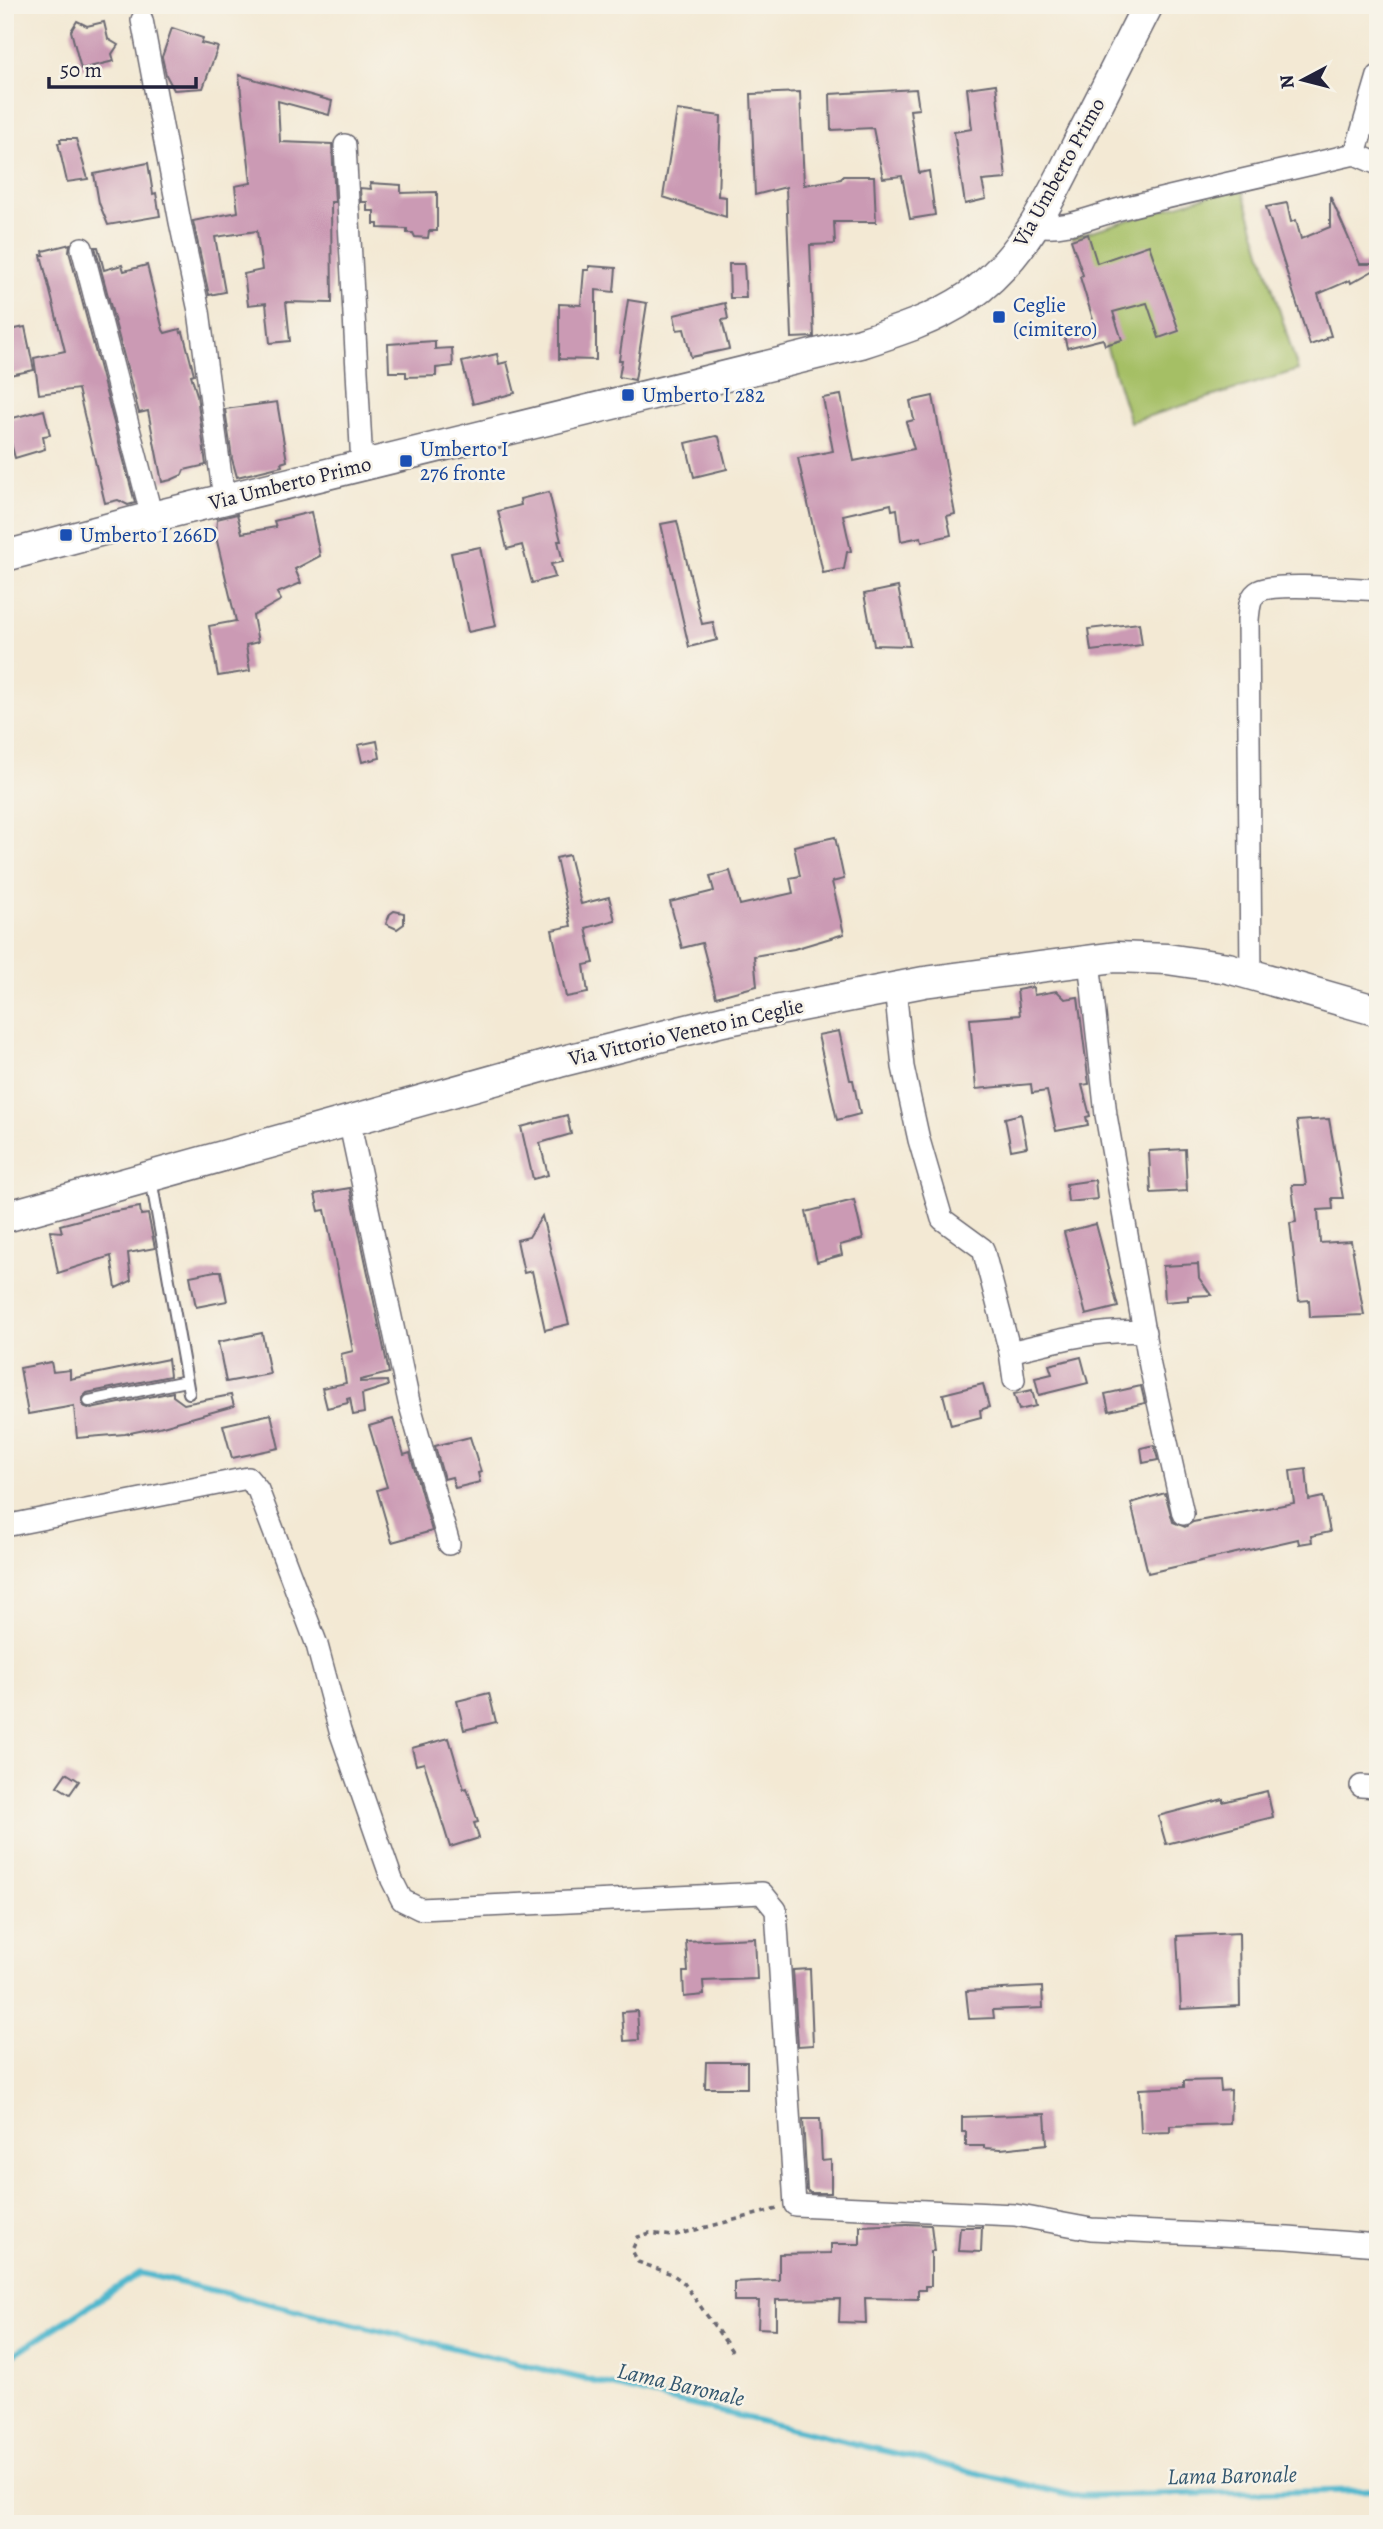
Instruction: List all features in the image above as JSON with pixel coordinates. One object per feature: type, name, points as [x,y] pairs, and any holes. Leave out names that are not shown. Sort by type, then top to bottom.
[{"type":"main road","name":"Via Umberto Primo","points":[[5,556],[152,516],[861,344],[928,320],[968,296],[1003,268],[1035,225],[1148,5]]},
{"type":"main road","name":"Via Vittorio Veneto in Ceglie","points":[[5,1217],[559,1062],[723,1020],[895,987],[1116,957],[1167,959],[1228,968],[1378,1011]]},
{"type":"street","points":[[142,20],[199,311],[224,499]]},
{"type":"street","points":[[1355,154],[1378,76]]},
{"type":"street","points":[[345,145],[362,465]]},
{"type":"street","points":[[1035,225],[1047,228],[1059,226],[1124,208],[1355,154],[1378,164]]},
{"type":"street","points":[[82,247],[152,516]]},
{"type":"street","points":[[1251,975],[1248,620],[1252,597],[1259,590],[1277,587],[1378,590]]},
{"type":"street","points":[[1088,960],[1106,1115],[1145,1332],[1183,1514]]},
{"type":"street","points":[[895,987],[903,1067],[919,1140],[942,1219],[983,1249],[1010,1352],[1014,1380]]},
{"type":"street","points":[[349,1120],[409,1402],[449,1544]]},
{"type":"street","points":[[1010,1352],[1093,1333],[1117,1330],[1145,1332]]},
{"type":"street","points":[[5,1526],[248,1478],[258,1490],[317,1645],[340,1731],[392,1880],[402,1900],[420,1909],[762,1893],[776,1910],[794,2205],[1015,2215],[1091,2229],[1378,2245]]},
{"type":"lane","points":[[89,1401],[188,1387],[150,1175]]},
{"type":"path","points":[[732,2351],[684,2283],[672,2274],[638,2262],[632,2250],[638,2237],[650,2233],[672,2235],[794,2205]]},
{"type":"green space","points":[[1241,186],[1298,370],[1130,422],[1072,237]]},
{"type":"building","points":[[77,21],[87,26],[104,22],[108,39],[118,45],[112,54],[114,61],[81,69],[71,31]]},
{"type":"building","points":[[172,28],[203,38],[201,43],[218,47],[203,88],[174,90],[166,75],[162,57]]},
{"type":"building","points":[[239,75],[332,101],[329,115],[278,101],[280,142],[332,144],[335,202],[331,202],[332,303],[286,302],[290,341],[270,343],[266,303],[248,305],[244,274],[262,270],[257,231],[215,237],[225,292],[209,295],[193,221],[238,212],[235,186],[251,183]]},
{"type":"building","points":[[996,84],[1006,179],[982,181],[986,199],[965,204],[954,132],[972,129],[967,88]]},
{"type":"building","points":[[916,89],[919,109],[910,110],[919,173],[929,171],[935,215],[910,219],[902,176],[883,178],[873,128],[831,130],[830,94]]},
{"type":"building","points":[[800,92],[804,185],[841,179],[843,176],[874,176],[876,222],[834,222],[835,244],[810,245],[814,337],[792,338],[786,187],[755,195],[751,94]]},
{"type":"building","points":[[677,110],[721,116],[718,196],[726,197],[726,217],[663,197]]},
{"type":"building","points":[[60,139],[76,139],[88,179],[67,182],[58,143],[61,143]]},
{"type":"building","points":[[148,163],[160,216],[108,225],[99,203],[94,174]]},
{"type":"building","points":[[370,183],[401,185],[401,193],[437,192],[437,231],[429,231],[428,238],[415,237],[413,233],[407,233],[407,229],[378,228],[378,224],[374,224],[374,211],[367,211],[367,202],[361,202],[360,188],[371,189]]},
{"type":"building","points":[[1330,196],[1360,264],[1378,264],[1378,268],[1351,283],[1350,280],[1318,294],[1331,336],[1310,345],[1266,207],[1287,203],[1291,222],[1296,220],[1301,239],[1330,227]]},
{"type":"building","points":[[1088,234],[1097,263],[1149,245],[1179,331],[1159,338],[1147,303],[1113,312],[1122,340],[1105,345],[1103,339],[1067,348],[1064,335],[1095,326],[1080,277],[1083,275],[1071,240]]},
{"type":"building","points":[[70,244],[69,251],[135,503],[128,505],[118,500],[105,503],[78,389],[39,394],[34,358],[65,351],[41,255],[44,255],[43,251]]},
{"type":"building","points":[[95,247],[98,247],[104,270],[122,265],[124,271],[147,265],[163,330],[165,333],[180,329],[181,333],[183,332],[194,374],[191,375],[197,395],[206,465],[184,470],[182,475],[171,480],[162,482],[148,411],[139,413]]},
{"type":"building","points":[[729,264],[744,264],[746,298],[730,298]]},
{"type":"building","points":[[589,266],[616,268],[614,292],[596,290],[596,360],[559,359],[559,304],[581,305],[584,270],[589,270]]},
{"type":"building","points":[[628,300],[647,303],[635,380],[619,377]]},
{"type":"building","points":[[725,303],[728,319],[722,320],[729,349],[691,357],[684,329],[677,330],[674,315]]},
{"type":"building","points":[[25,327],[34,370],[5,376],[5,331]]},
{"type":"building","points":[[435,341],[435,349],[452,348],[453,366],[436,368],[436,376],[406,377],[406,372],[389,372],[388,344]]},
{"type":"building","points":[[497,354],[499,364],[507,362],[515,393],[473,404],[462,362]]},
{"type":"building","points":[[841,395],[854,461],[914,449],[906,422],[914,420],[910,401],[933,396],[955,514],[947,516],[951,535],[922,542],[921,537],[901,541],[897,509],[892,510],[891,504],[843,515],[851,551],[847,552],[844,569],[823,573],[798,458],[833,451],[823,398]]},
{"type":"building","points":[[277,402],[287,461],[281,463],[282,466],[237,477],[225,409]]},
{"type":"building","points":[[44,410],[50,435],[43,436],[45,449],[15,458],[11,443],[5,444],[5,420]]},
{"type":"building","points":[[719,437],[727,469],[694,477],[686,443]]},
{"type":"building","points":[[549,492],[561,541],[558,541],[563,562],[551,564],[555,577],[532,583],[522,545],[507,549],[498,511],[521,505],[520,499]]},
{"type":"building","points":[[311,512],[320,556],[295,569],[301,583],[277,593],[281,600],[253,616],[258,642],[246,645],[250,671],[218,676],[209,626],[236,621],[216,537],[217,519],[237,514],[242,533],[276,527],[274,521]]},
{"type":"building","points":[[677,521],[702,624],[713,622],[717,640],[689,647],[661,524]]},
{"type":"building","points":[[480,547],[496,626],[468,632],[451,553]]},
{"type":"building","points":[[898,587],[910,646],[874,645],[864,594]]},
{"type":"building","points":[[1139,623],[1142,645],[1091,651],[1088,629]]},
{"type":"building","points":[[377,741],[380,758],[362,762],[358,745]]},
{"type":"building","points":[[835,837],[844,879],[832,882],[844,934],[794,949],[754,956],[757,986],[716,997],[702,943],[682,948],[670,902],[714,891],[710,876],[730,871],[740,905],[793,893],[790,878],[800,876],[794,846]]},
{"type":"building","points":[[569,855],[581,904],[609,897],[615,920],[586,928],[594,963],[584,965],[588,993],[566,997],[552,930],[571,926],[556,858]]},
{"type":"building","points":[[394,911],[404,913],[404,924],[397,929],[386,924]]},
{"type":"building","points":[[1033,987],[1034,995],[1057,991],[1065,999],[1078,997],[1089,1084],[1082,1085],[1090,1116],[1086,1117],[1088,1125],[1056,1131],[1047,1091],[1032,1093],[1031,1084],[976,1089],[970,1019],[1020,1015],[1017,990]]},
{"type":"building","points":[[839,1031],[860,1114],[837,1120],[818,1035]]},
{"type":"building","points":[[1021,1114],[1027,1147],[1011,1150],[1005,1118]]},
{"type":"building","points":[[567,1115],[571,1134],[540,1143],[548,1175],[533,1179],[521,1127]]},
{"type":"building","points":[[1329,1119],[1343,1198],[1332,1198],[1333,1209],[1318,1210],[1320,1243],[1351,1241],[1364,1315],[1310,1317],[1309,1300],[1299,1301],[1290,1223],[1296,1222],[1292,1185],[1306,1185],[1297,1121]]},
{"type":"building","points":[[1185,1149],[1187,1191],[1151,1193],[1149,1151]]},
{"type":"building","points":[[1095,1180],[1097,1199],[1068,1202],[1066,1184]]},
{"type":"building","points":[[350,1188],[389,1373],[360,1380],[387,1381],[388,1386],[362,1394],[364,1413],[353,1415],[350,1398],[347,1399],[348,1403],[327,1408],[322,1388],[346,1383],[341,1354],[353,1351],[325,1210],[319,1211],[315,1194]]},
{"type":"building","points":[[854,1200],[863,1239],[840,1245],[842,1255],[817,1262],[806,1212]]},
{"type":"building","points":[[140,1207],[141,1215],[148,1214],[155,1248],[128,1253],[131,1281],[116,1288],[111,1256],[58,1273],[50,1231],[62,1232],[60,1225]]},
{"type":"building","points":[[542,1216],[569,1324],[545,1330],[532,1271],[524,1273],[517,1240],[529,1237]]},
{"type":"building","points":[[1096,1224],[1118,1307],[1086,1315],[1064,1232]]},
{"type":"building","points":[[1198,1264],[1199,1278],[1211,1295],[1188,1296],[1188,1300],[1165,1302],[1163,1266]]},
{"type":"building","points":[[221,1271],[227,1301],[196,1307],[190,1276]]},
{"type":"building","points":[[262,1333],[270,1374],[226,1382],[218,1342]]},
{"type":"building","points":[[1081,1357],[1088,1383],[1039,1395],[1035,1378],[1052,1374],[1049,1365]]},
{"type":"building","points":[[168,1359],[170,1376],[87,1393],[82,1398],[83,1406],[91,1409],[173,1392],[173,1396],[184,1404],[231,1395],[234,1406],[125,1434],[77,1438],[74,1406],[28,1414],[20,1368],[51,1362],[53,1372],[70,1370],[70,1379]]},
{"type":"building","points":[[983,1384],[989,1407],[980,1410],[981,1417],[951,1425],[943,1394]]},
{"type":"building","points":[[1141,1386],[1145,1403],[1109,1411],[1105,1394]]},
{"type":"building","points":[[1032,1390],[1036,1406],[1019,1410],[1014,1394]]},
{"type":"building","points":[[271,1414],[279,1448],[232,1458],[223,1425]]},
{"type":"building","points":[[393,1419],[404,1455],[410,1453],[432,1531],[392,1542],[377,1490],[387,1487],[369,1426]]},
{"type":"building","points":[[470,1437],[481,1472],[478,1473],[480,1482],[455,1488],[452,1477],[444,1479],[435,1446]]},
{"type":"building","points":[[1154,1445],[1158,1460],[1143,1463],[1141,1448]]},
{"type":"building","points":[[1306,1469],[1309,1500],[1323,1497],[1330,1532],[1311,1536],[1312,1542],[1299,1544],[1298,1539],[1148,1573],[1131,1503],[1165,1493],[1173,1522],[1185,1527],[1193,1522],[1294,1503],[1290,1471]]},
{"type":"building","points":[[489,1693],[496,1722],[464,1730],[457,1701]]},
{"type":"building","points":[[449,1738],[464,1789],[467,1788],[478,1822],[474,1823],[479,1838],[450,1847],[424,1763],[416,1765],[412,1748]]},
{"type":"building","points":[[66,1773],[79,1781],[70,1794],[57,1786]]},
{"type":"building","points":[[1267,1791],[1273,1817],[1166,1844],[1158,1816]]},
{"type":"building","points":[[1239,1933],[1240,2006],[1181,2009],[1177,1936]]},
{"type":"building","points":[[755,1938],[757,1979],[703,1981],[704,1995],[684,1997],[683,1972],[688,1972],[686,1941]]},
{"type":"building","points":[[810,1969],[813,2045],[798,2046],[793,1970]]},
{"type":"building","points":[[1042,1987],[1043,2008],[993,2010],[994,2018],[969,2019],[966,1991]]},
{"type":"building","points":[[637,2011],[639,2040],[624,2041],[622,2012]]},
{"type":"building","points":[[706,2062],[747,2062],[747,2088],[705,2088]]},
{"type":"building","points":[[1220,2080],[1221,2091],[1231,2090],[1230,2124],[1170,2126],[1170,2132],[1141,2133],[1139,2089],[1184,2087],[1184,2081]]},
{"type":"building","points":[[1045,2114],[1047,2144],[1001,2149],[966,2146],[962,2117]]},
{"type":"building","points":[[803,2119],[820,2119],[822,2161],[831,2160],[831,2193],[810,2193],[807,2190]]},
{"type":"building","points":[[931,2225],[934,2251],[931,2251],[931,2286],[918,2290],[918,2299],[865,2298],[866,2323],[839,2322],[840,2299],[776,2300],[776,2329],[758,2328],[759,2301],[734,2301],[734,2282],[779,2280],[779,2254],[831,2253],[831,2244],[860,2244],[860,2226]]},
{"type":"building","points":[[960,2227],[982,2227],[981,2252],[958,2251]]},
{"type":"waterway","name":"Lama Baronale","points":[[5,2360],[140,2273],[1073,2496],[1378,2490]]},
{"type":"place","name":"Ceglie (cimitero)","points":[[999,317]]},
{"type":"place","name":"Umberto I 282","points":[[628,395]]},
{"type":"place","name":"Umberto I 276 fronte","points":[[406,461]]},
{"type":"place","name":"Umberto I 266D","points":[[66,535]]}]
